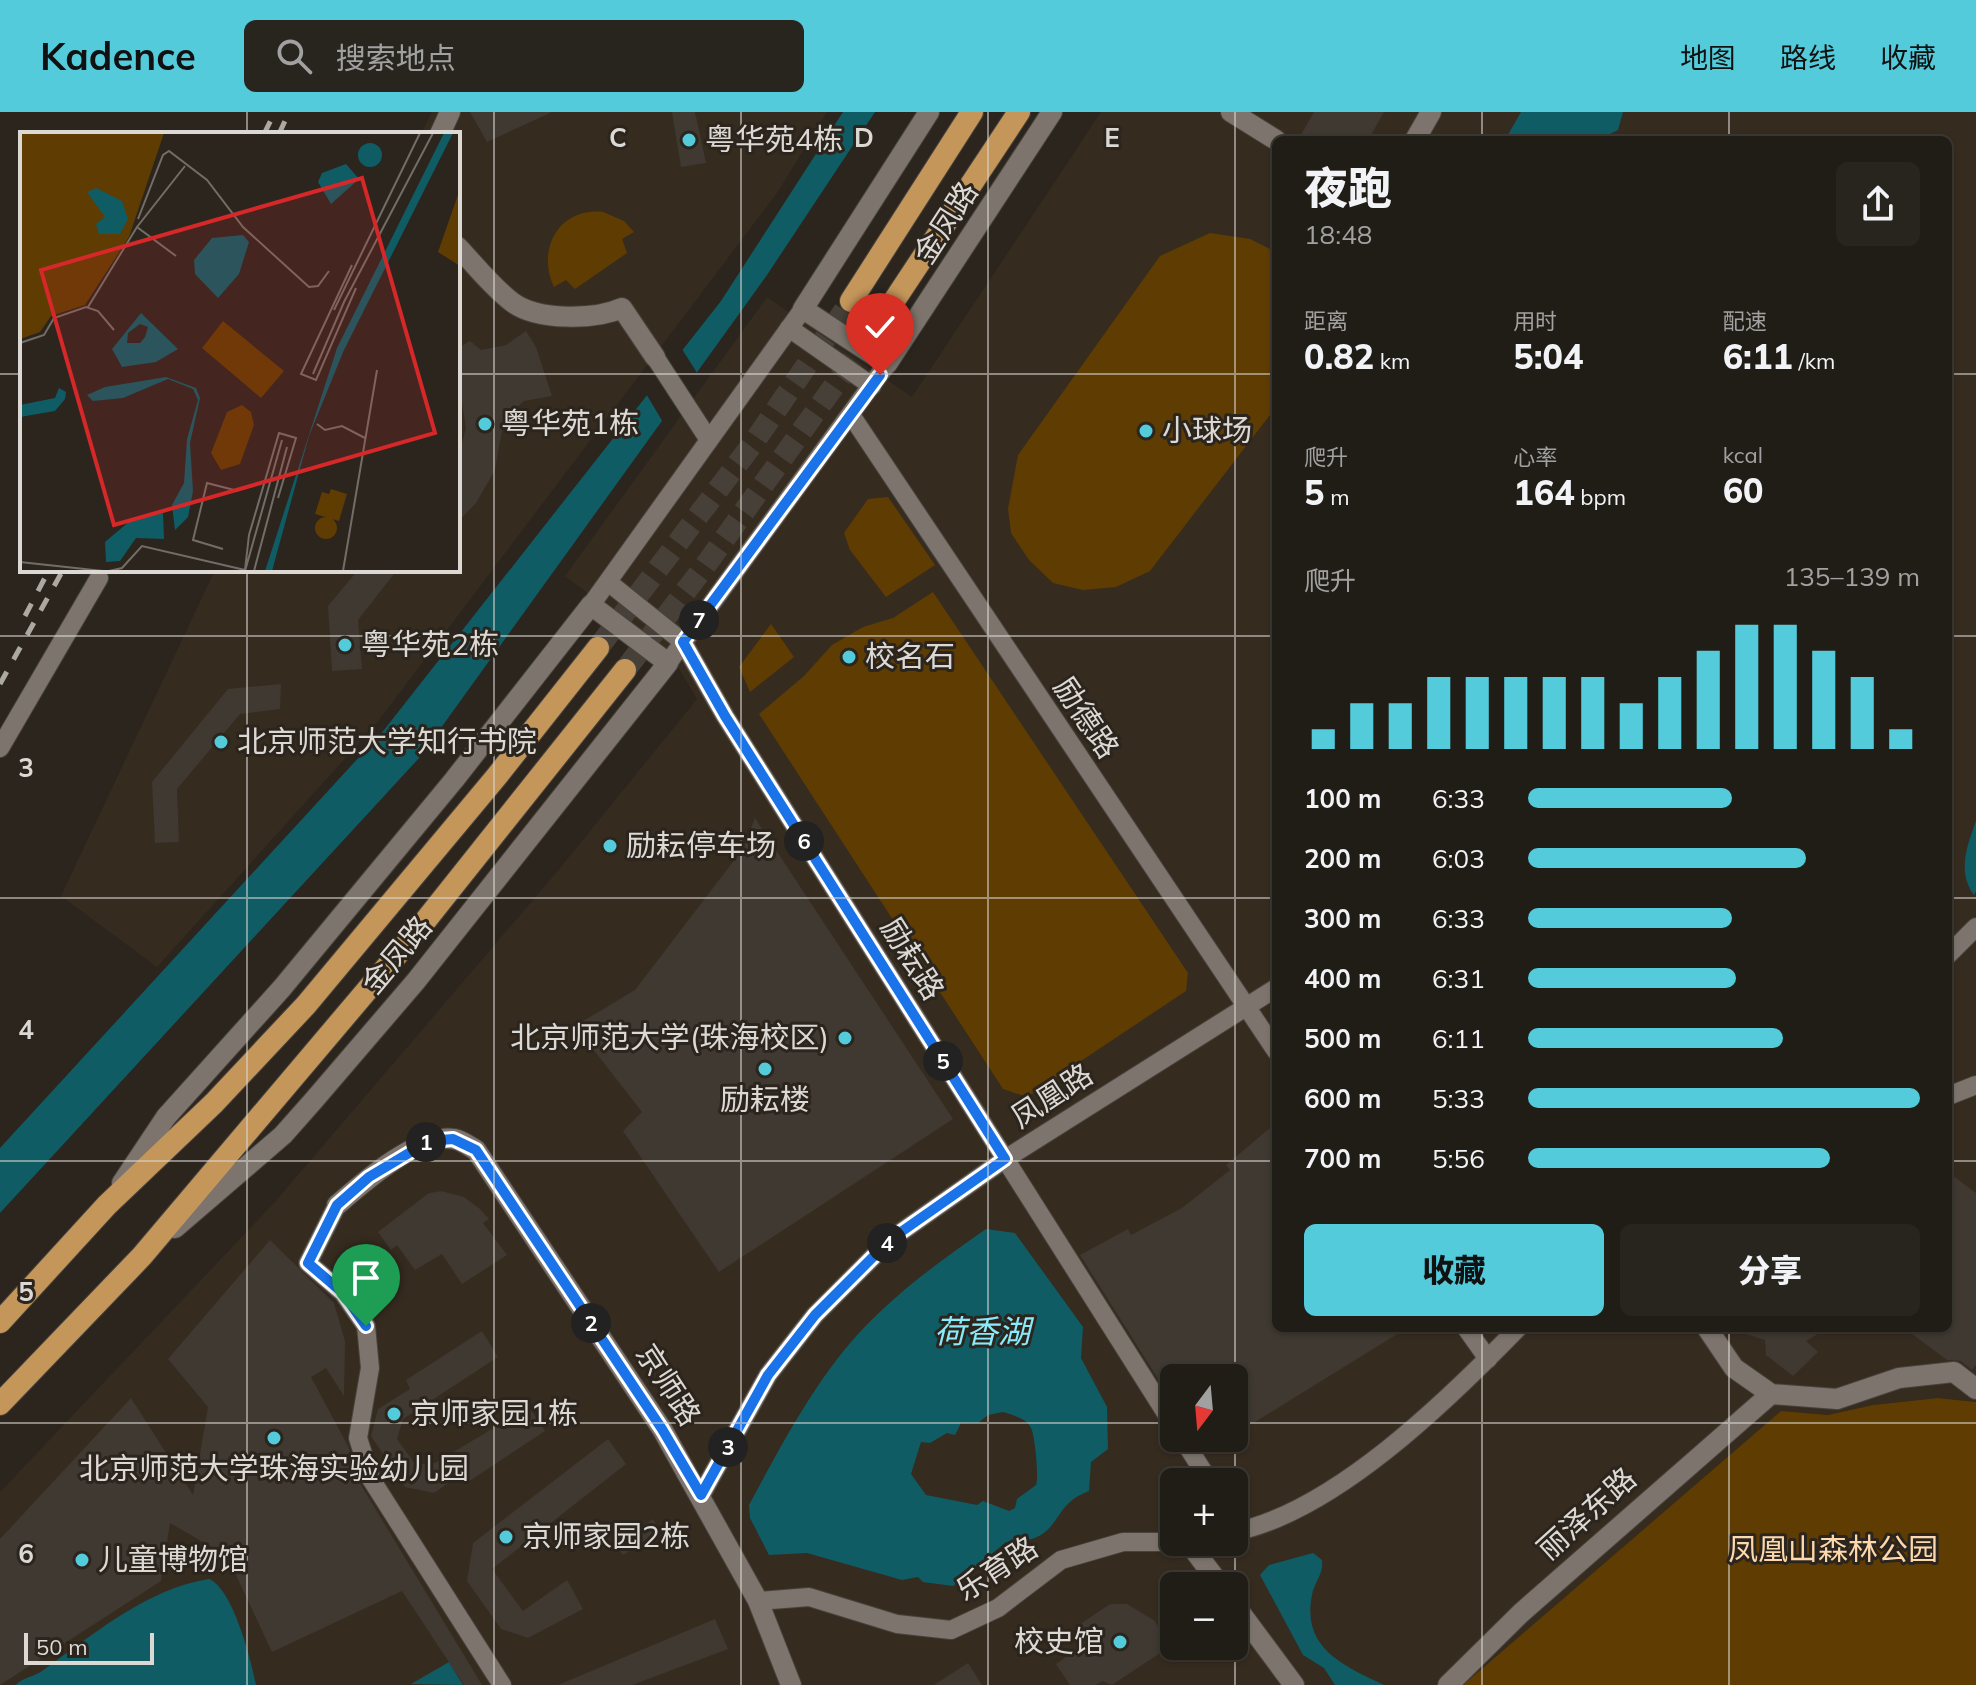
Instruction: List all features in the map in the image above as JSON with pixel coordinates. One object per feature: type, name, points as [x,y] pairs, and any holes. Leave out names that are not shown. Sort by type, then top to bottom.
[{"type":"highway","name":"金凤路","points":[[851,301],[972,112]]},
{"type":"highway","name":"金凤路","points":[[880,322],[1019,112]]},
{"type":"highway","name":"金凤路","points":[[3,1316],[107,1205],[214,1103],[306,1005],[497,776],[598,648]]},
{"type":"highway","name":"金凤路","points":[[0,1404],[142,1256],[418,930],[625,670]]},
{"type":"street","points":[[441,132],[450,112]]},
{"type":"street","points":[[803,309],[887,364],[668,663],[591,605],[803,309],[929,112]]},
{"type":"street","name":"金凤路","points":[[887,364],[1052,112]]},
{"type":"street","points":[[1231,112],[1272,138]]},
{"type":"street","points":[[1417,136],[1431,112]]},
{"type":"street","points":[[460,249],[510,300],[525,309],[587,317],[622,308],[709,440]]},
{"type":"street","points":[[789,328],[872,386]]},
{"type":"street","name":"励德路","points":[[851,415],[1272,1045]]},
{"type":"street","points":[[0,748],[99,578]]},
{"type":"street","points":[[608,582],[683,642]]},
{"type":"street","name":"金凤路","points":[[107,1205],[166,1117],[282,988],[454,780],[591,605]]},
{"type":"street","name":"励耘路","points":[[683,642],[725,716],[1160,1404]]},
{"type":"street","name":"金凤路","points":[[142,1256],[283,1135],[304,1112],[416,981],[668,663]]},
{"type":"street","points":[[1952,951],[1976,927]]},
{"type":"street","name":"凤凰路","points":[[701,1495],[768,1375],[815,1315],[891,1239],[1005,1159],[1272,990]]},
{"type":"street","points":[[1952,1094],[1976,1085]]},
{"type":"street","name":"京师路","points":[[337,1205],[369,1177],[429,1141],[453,1139],[476,1150],[662,1429],[701,1495],[758,1601],[791,1685]]},
{"type":"street","points":[[337,1205],[308,1263],[343,1293],[366,1326],[370,1368],[358,1438],[371,1479],[502,1685]]},
{"type":"street","points":[[1469,1332],[1488,1359]]},
{"type":"street","points":[[1248,1524],[1283,1514],[1346,1479],[1421,1423],[1514,1332]]},
{"type":"street","points":[[1710,1332],[1734,1368],[1771,1394],[1837,1399],[1899,1378],[1954,1372],[1976,1389]]},
{"type":"street","name":"丽泽东路","points":[[1448,1685],[1521,1613],[1771,1394]]},
{"type":"street","name":"乐育路","points":[[758,1601],[809,1597],[897,1624],[951,1630],[998,1608],[1061,1560],[1123,1542],[1160,1542]]},
{"type":"street","points":[[1248,1623],[1294,1685]]},
{"type":"shaded area","points":[[432,112],[827,112],[777,193],[376,724],[157,967],[61,896],[214,572],[460,572],[460,132],[422,132]]},
{"type":"shaded area","name":"北京师范大学(珠海校区)","points":[[1101,112],[1976,112],[1976,1402],[1938,1398],[1873,1405],[1828,1415],[1781,1411],[1463,1685],[0,1685],[0,1492],[274,1203],[556,873],[697,699],[672,657],[565,576],[767,297],[912,397]]},
{"type":"green space","points":[[603,212],[624,221],[634,232],[622,239],[627,253],[575,289],[566,280],[554,287],[548,259],[555,234],[574,216]]},
{"type":"green space","name":"小球场","points":[[1210,233],[1250,239],[1272,250],[1272,412],[1150,571],[1116,587],[1083,590],[1053,583],[1029,560],[1011,533],[1008,509],[1018,455],[1160,256]]},
{"type":"green space","points":[[888,497],[935,565],[886,597],[850,550],[844,533],[868,499]]},
{"type":"green space","points":[[933,592],[1188,973],[1186,991],[1027,1097],[1003,1089],[759,714],[804,676],[832,645],[863,627],[893,618]]},
{"type":"green space","points":[[771,624],[794,657],[750,692],[739,667]]},
{"type":"green space","name":"凤凰山森林公园","points":[[1938,1398],[1976,1402],[1976,1685],[1463,1685],[1781,1411],[1828,1415],[1873,1405]]},
{"type":"water","points":[[843,112],[875,112],[767,275],[420,757],[0,1213],[0,1148],[384,730],[721,301]]},
{"type":"water","points":[[1521,112],[1623,112],[1618,130],[1606,136],[1507,136]]},
{"type":"water","points":[[1976,821],[1974,895],[1966,877],[1965,859]]},
{"type":"water","name":"荷香湖","points":[[986,1229],[1015,1233],[1083,1327],[1081,1358],[1107,1407],[1108,1449],[1091,1462],[1089,1491],[1067,1505],[1038,1537],[1006,1542],[953,1586],[923,1582],[918,1577],[902,1580],[807,1553],[769,1555],[750,1518],[749,1505],[812,1395],[842,1353],[873,1319],[919,1278]],"holes":[[[1003,1412],[1029,1425],[1036,1456],[1036,1485],[1017,1499],[1015,1508],[1009,1511],[983,1501],[977,1505],[926,1495],[911,1474],[921,1442],[930,1443],[947,1433],[955,1435],[961,1423],[978,1423],[988,1415]]]},
{"type":"water","points":[[1313,1553],[1322,1560],[1322,1570],[1312,1595],[1310,1614],[1313,1629],[1329,1653],[1355,1671],[1384,1685],[1335,1685],[1324,1668],[1303,1655],[1260,1575],[1269,1565]]},
{"type":"water","points":[[209,1579],[218,1585],[233,1610],[256,1685],[16,1685],[42,1671],[142,1603],[186,1584]]},
{"type":"water","points":[[449,1662],[463,1685],[411,1684]]},
{"type":"pier","points":[[680,346],[699,376],[664,424],[645,392]]},
{"type":"building","points":[[470,112],[550,112],[550,113],[487,142]]},
{"type":"building","name":"粤华苑4栋","points":[[672,112],[695,112],[706,163],[681,167]]},
{"type":"building","points":[[1314,112],[1384,112],[1370,136],[1300,136]]},
{"type":"building","name":"粤华苑1栋","points":[[526,331],[536,347],[552,396],[524,401],[504,419],[495,470],[476,503],[460,520],[460,451],[466,428],[460,390],[460,347],[470,341],[481,350],[506,345]]},
{"type":"building","name":"粤华苑2栋","points":[[356,572],[395,572],[358,620],[362,669],[332,671],[328,606]]},
{"type":"building","points":[[281,684],[280,709],[240,714],[177,789],[179,842],[155,843],[152,782],[228,689]]},
{"type":"building","name":"励耘楼","points":[[755,818],[953,1119],[719,1272],[623,1131],[642,1112],[575,1026],[635,990],[742,850]]},
{"type":"building","points":[[1270,1128],[1272,1332],[1401,1332],[1248,1426],[1248,1364],[1160,1364],[1160,1382],[1080,1255],[1128,1229],[1131,1235],[1182,1208],[1230,1170],[1226,1165]]},
{"type":"building","points":[[1952,1175],[1976,1193],[1976,1365],[1972,1370],[1961,1361],[1947,1360],[1909,1332],[1952,1332]]},
{"type":"building","points":[[441,1191],[464,1197],[480,1209],[489,1219],[483,1223],[507,1255],[462,1284],[442,1254],[415,1270],[397,1245],[391,1250],[378,1232],[429,1193]]},
{"type":"building","name":"北京师范大学珠海实验幼儿园","points":[[270,1240],[334,1303],[345,1341],[344,1396],[326,1368],[311,1377],[348,1446],[361,1485],[482,1685],[464,1685],[402,1591],[272,1652],[227,1556],[170,1523],[161,1581],[0,1685],[0,1539],[131,1398],[193,1495],[208,1407],[168,1359]]},
{"type":"building","name":"京师家园1栋","points":[[482,1331],[498,1357],[403,1419],[397,1439],[415,1464],[435,1463],[529,1407],[545,1431],[465,1484],[457,1477],[434,1493],[405,1487],[371,1436],[378,1409],[410,1389],[406,1380]]},
{"type":"building","points":[[1739,1332],[1821,1332],[1806,1341],[1818,1352],[1793,1376],[1766,1355],[1765,1340]]},
{"type":"building","name":"京师家园2栋","points":[[608,1439],[626,1464],[492,1569],[523,1611],[567,1580],[583,1609],[528,1638],[501,1629],[467,1581],[473,1543]]},
{"type":"building","points":[[653,1519],[660,1531],[623,1555],[616,1545]]},
{"type":"building","name":"校史馆","points":[[1110,1604],[1127,1604],[1155,1621],[1160,1630],[1160,1653],[1112,1685],[1102,1681],[1096,1685],[1070,1685],[1056,1664],[1080,1647],[1075,1637],[1082,1623]]},
{"type":"building","points":[[715,1619],[728,1649],[632,1685],[558,1685]]},
{"type":"building","points":[[968,1663],[982,1685],[934,1685]]},
{"type":"tunnel","points":[[598,648],[754,442],[851,301]]},
{"type":"tunnel","points":[[625,670],[705,566],[880,322]]},
{"type":"railway","points":[[265,132],[275,112]]},
{"type":"railway","points":[[280,132],[289,112]]},
{"type":"railway","points":[[25,616],[48,572]]},
{"type":"railway","points":[[0,684],[62,572]]},
{"type":"place","name":"粤华苑4栋","points":[[689,140]]},
{"type":"place","name":"粤华苑1栋","points":[[485,424]]},
{"type":"place","name":"小球场","points":[[1146,431]]},
{"type":"place","name":"粤华苑2栋","points":[[345,645]]},
{"type":"place","name":"校名石","points":[[849,657]]},
{"type":"place","name":"北京师范大学知行书院","points":[[221,742]]},
{"type":"place","name":"励耘停车场","points":[[610,846]]},
{"type":"place","name":"北京师范大学(珠海校区)","points":[[845,1038]]},
{"type":"place","name":"励耘楼","points":[[765,1069]]},
{"type":"place","name":"京师家园1栋","points":[[394,1414]]},
{"type":"place","name":"北京师范大学珠海实验幼儿园","points":[[274,1438]]},
{"type":"place","name":"京师家园2栋","points":[[506,1537]]},
{"type":"place","name":"儿童博物馆","points":[[82,1560]]},
{"type":"place","name":"校史馆","points":[[1120,1642]]},
{"type":"route","points":[[366,1326],[343,1293],[308,1263],[337,1205],[369,1177],[429,1141],[453,1139],[476,1150],[662,1429],[701,1495],[768,1375],[815,1315],[891,1239],[1005,1159],[725,716],[683,642],[880,375]]}]
